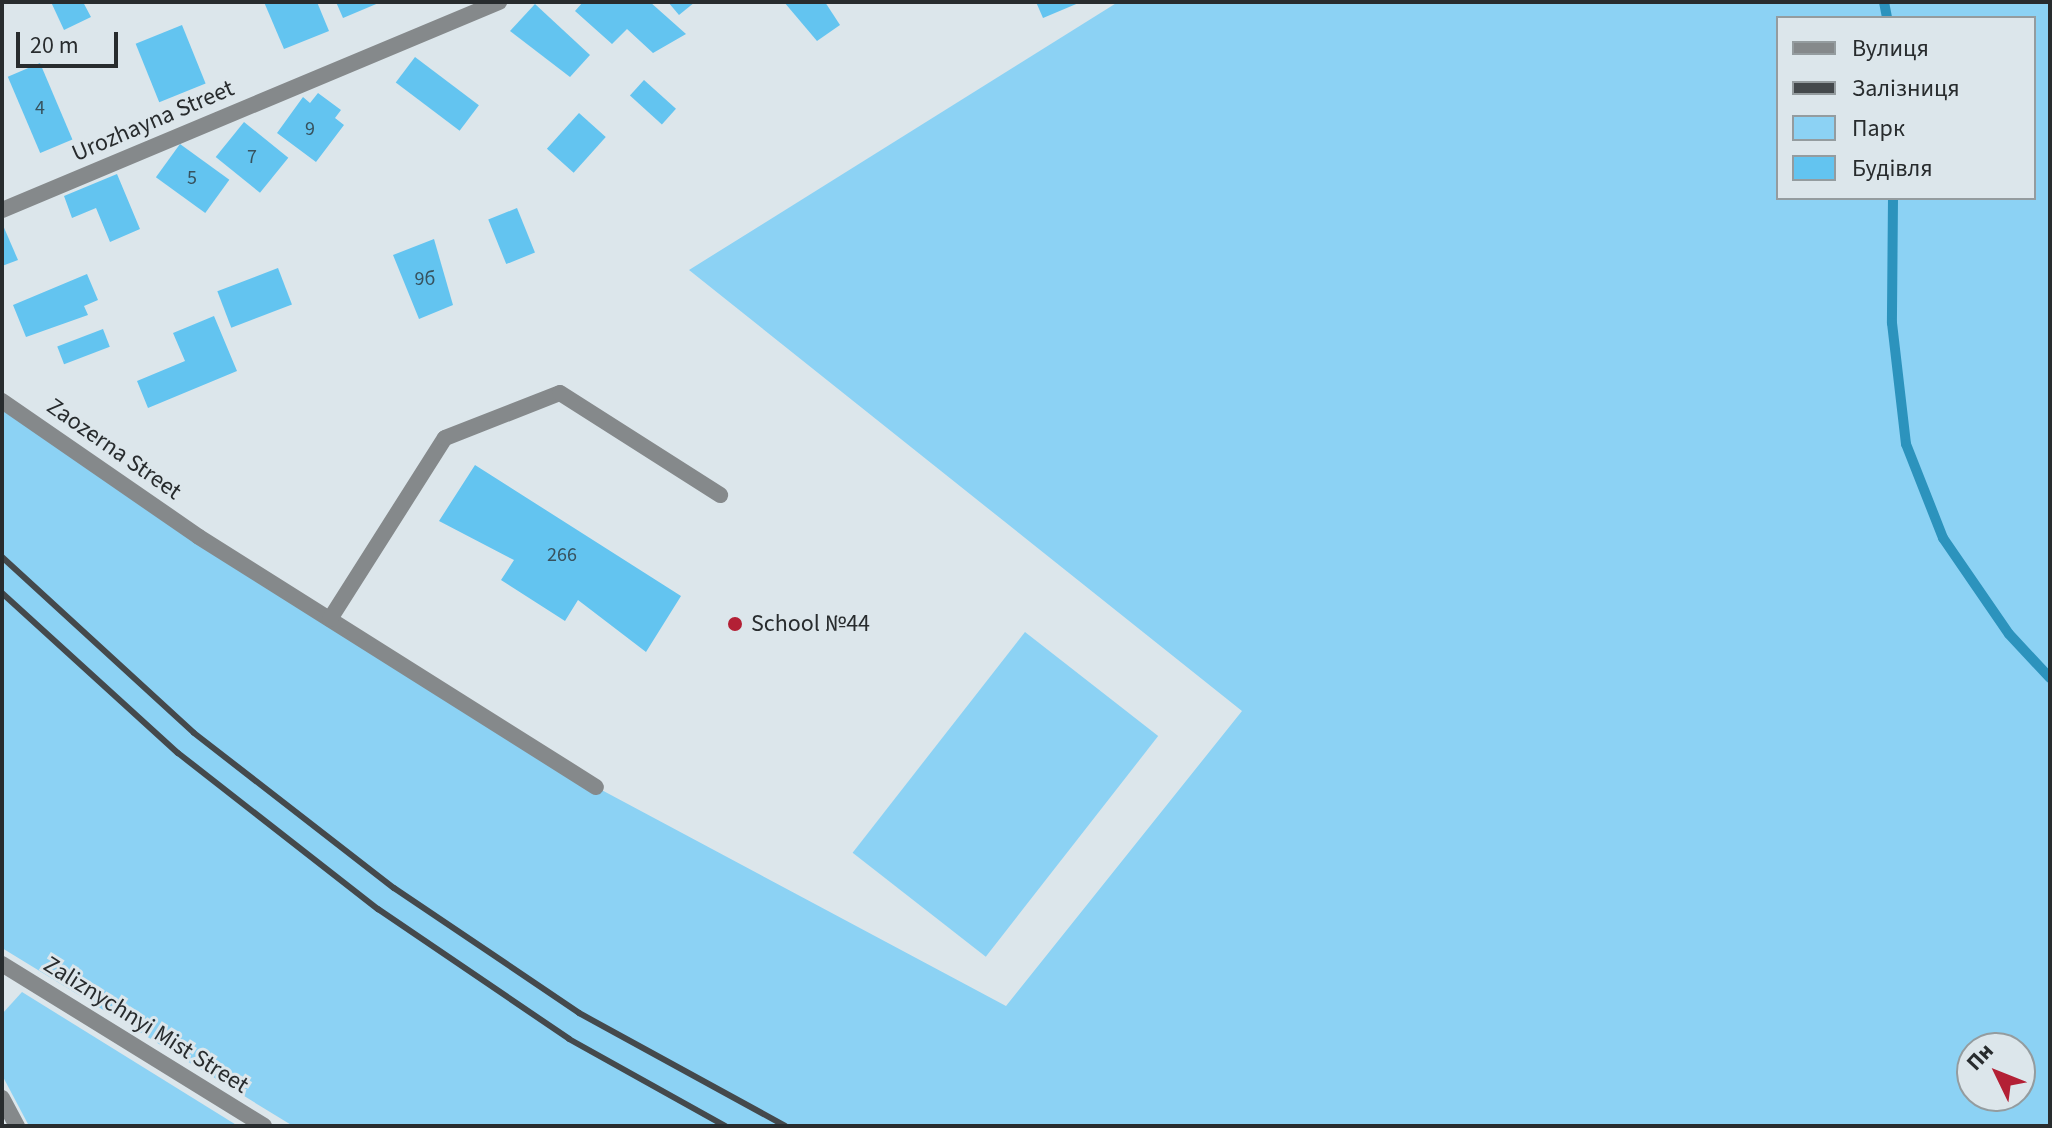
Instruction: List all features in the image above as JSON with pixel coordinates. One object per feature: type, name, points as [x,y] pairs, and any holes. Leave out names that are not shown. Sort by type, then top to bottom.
[{"type":"street","name":"Urozhayna Street","points":[[2,210],[499,2]]},
{"type":"street","points":[[330,619],[445,438],[560,393],[720,495]]},
{"type":"street","name":"Zaozerna Street","points":[[2,401],[199,537],[596,787]]},
{"type":"street","name":"Zaliznychnyi Mist Street","points":[[2,964],[264,1126]]},
{"type":"street","points":[[2,1098],[17,1126]]},
{"type":"green space","points":[[1118,2],[2050,2],[2050,1126],[293,1126],[2,948],[2,401],[596,787],[1006,1006],[1242,711],[689,270]]},
{"type":"green space","points":[[1025,632],[1158,736],[986,957],[853,853]]},
{"type":"green space","points":[[22,992],[238,1126],[29,1126],[2,1075],[2,1014]]},
{"type":"building","points":[[51,2],[83,2],[91,17],[64,30]]},
{"type":"building","points":[[264,2],[317,2],[329,31],[284,49]]},
{"type":"building","points":[[336,2],[381,2],[343,18]]},
{"type":"building","points":[[583,2],[650,2],[686,34],[653,53],[627,29],[612,44],[575,11]]},
{"type":"building","points":[[668,2],[695,2],[679,15]]},
{"type":"building","points":[[784,2],[825,2],[840,25],[817,41]]},
{"type":"building","points":[[1036,2],[1081,2],[1043,18]]},
{"type":"building","points":[[535,4],[590,55],[570,77],[510,31]]},
{"type":"building","points":[[182,25],[206,83],[159,102],[136,44]]},
{"type":"building","points":[[415,57],[479,105],[460,131],[396,83]]},
{"type":"building","points":[[40,63],[72,139],[40,153],[8,77]]},
{"type":"building","points":[[644,80],[676,109],[662,124],[630,96]]},
{"type":"building","points":[[318,93],[341,110],[335,118],[344,125],[316,162],[277,133],[303,97],[310,103]]},
{"type":"building","points":[[579,113],[606,137],[574,173],[547,149]]},
{"type":"building","points":[[244,122],[288,158],[260,193],[216,157]]},
{"type":"building","points":[[180,144],[229,180],[205,213],[156,177]]},
{"type":"building","points":[[117,174],[140,229],[110,242],[96,208],[72,218],[64,196]]},
{"type":"building","points":[[517,208],[535,253],[506,264],[488,220]]},
{"type":"building","points":[[2,223],[18,260],[2,266]]},
{"type":"building","points":[[434,239],[453,305],[419,319],[393,255]]},
{"type":"building","points":[[278,268],[292,304],[231,328],[217,291]]},
{"type":"building","points":[[87,274],[98,300],[84,306],[88,315],[26,337],[13,305]]},
{"type":"building","points":[[214,316],[237,371],[148,408],[137,381],[185,361],[173,333]]},
{"type":"building","points":[[103,329],[110,347],[64,364],[57,347]]},
{"type":"building","points":[[475,465],[681,596],[646,652],[578,600],[565,621],[501,580],[514,560],[439,521]]},
{"type":"waterway","points":[[1884,2],[1887,16]]},
{"type":"waterway","points":[[1893,200],[1892,323],[1906,444],[1943,538],[2009,634],[2050,678]]},
{"type":"railway","points":[[2,557],[194,733],[394,888],[579,1013],[785,1126]]},
{"type":"railway","points":[[2,593],[178,753],[378,909],[569,1039],[725,1126]]},
{"type":"place","name":"School №44","points":[[735,624]]}]
